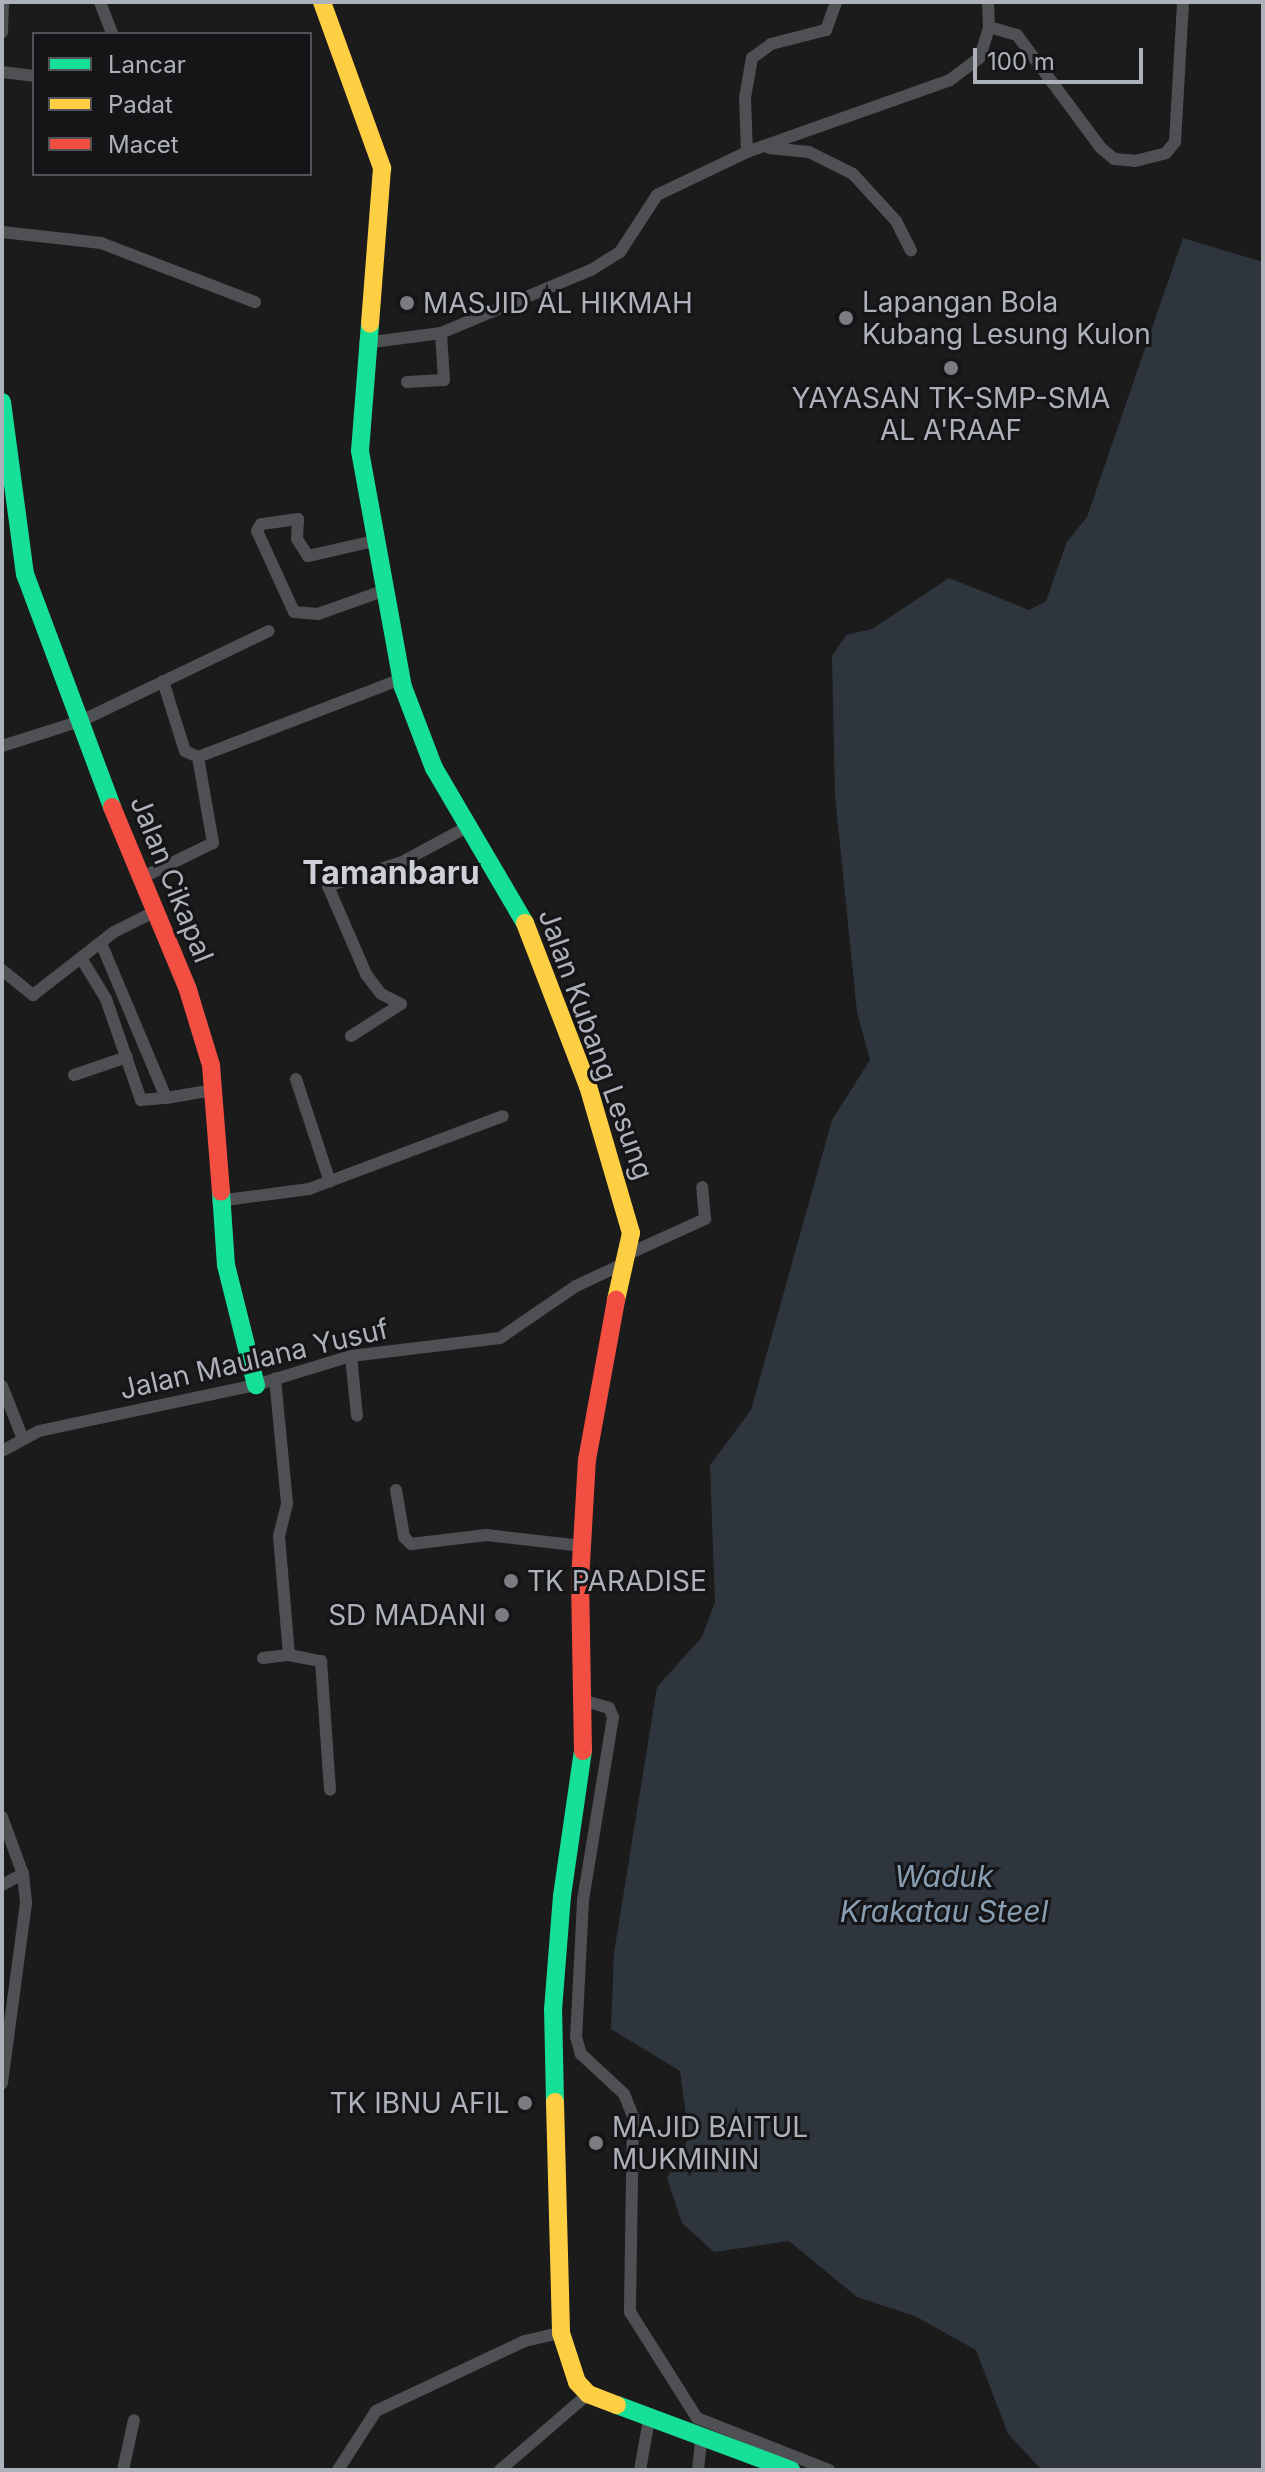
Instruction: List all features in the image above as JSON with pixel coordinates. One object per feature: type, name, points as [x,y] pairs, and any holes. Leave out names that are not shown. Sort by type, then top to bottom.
[{"type":"street","points":[[2,32],[3,2]]},
{"type":"street","points":[[100,2],[111,32]]},
{"type":"street","name":"Jalan Kubang Lesung","points":[[322,2],[382,168],[365,343],[360,451],[401,679],[421,743],[518,907],[552,985],[629,1222],[626,1259],[596,1385],[582,1546],[585,1701],[553,2010],[561,2333],[577,2382],[588,2394]]},
{"type":"street","points":[[747,152],[745,98],[752,58],[771,44],[826,30],[836,2]]},
{"type":"street","points":[[365,343],[441,333],[612,258],[657,195],[747,152],[950,80],[980,57],[989,27],[988,2]]},
{"type":"street","points":[[989,27],[1017,35],[1101,148],[1114,159],[1135,161],[1166,153],[1175,142],[1183,2]]},
{"type":"street","points":[[2,72],[32,76]]},
{"type":"street","points":[[747,152],[775,146],[837,162],[875,195],[911,250]]},
{"type":"street","points":[[2,232],[101,243],[255,302]]},
{"type":"street","points":[[407,382],[444,380],[441,333]]},
{"type":"street","name":"Jalan Cikapal","points":[[2,402],[25,574],[139,879],[188,990],[214,1090],[218,1201],[232,1303],[256,1385]]},
{"type":"street","points":[[374,541],[308,556],[297,539],[298,519],[257,529],[294,612],[318,614],[383,591]]},
{"type":"street","points":[[2,746],[81,721],[269,631]]},
{"type":"street","points":[[163,681],[185,751],[198,757],[401,679]]},
{"type":"street","points":[[139,879],[213,843],[198,757]]},
{"type":"street","points":[[351,1036],[401,1003],[381,994],[366,974],[328,886],[402,862],[469,826]]},
{"type":"street","points":[[2,970],[29,996],[101,943],[154,912]]},
{"type":"street","points":[[101,943],[166,1098]]},
{"type":"street","points":[[81,958],[104,995],[141,1100],[214,1090]]},
{"type":"street","points":[[74,1075],[127,1057]]},
{"type":"street","points":[[296,1079],[330,1182]]},
{"type":"street","points":[[218,1201],[252,1201],[330,1182],[503,1116]]},
{"type":"street","name":"Jalan Maulana Yusuf","points":[[2,1451],[23,1439],[65,1425],[256,1385],[351,1356],[500,1338],[576,1286],[705,1219],[702,1187]]},
{"type":"street","points":[[351,1356],[357,1416]]},
{"type":"street","points":[[275,1379],[287,1503],[279,1536],[289,1655]]},
{"type":"street","points":[[2,1386],[23,1439]]},
{"type":"street","points":[[396,1490],[404,1537],[411,1544],[486,1535],[582,1546]]},
{"type":"street","points":[[263,1658],[289,1655],[321,1661],[330,1790]]},
{"type":"street","points":[[585,1701],[609,1708],[613,1717],[583,1901],[576,2037],[581,2054],[624,2094],[633,2116],[630,2312],[697,2418],[829,2470]]},
{"type":"street","points":[[2,1817],[23,1874],[23,1960],[2,2083]]},
{"type":"street","points":[[2,1885],[23,1874]]},
{"type":"street","points":[[338,2470],[376,2411],[525,2341],[561,2333]]},
{"type":"street","points":[[500,2470],[588,2394],[649,2420],[791,2470]]},
{"type":"street","points":[[123,2470],[134,2420]]},
{"type":"street","points":[[640,2470],[649,2420]]},
{"type":"street","points":[[698,2470],[701,2439]]},
{"type":"water","name":"Waduk Krakatau Steel","points":[[1183,238],[1263,262],[1263,2470],[1042,2470],[1008,2434],[976,2350],[915,2316],[857,2297],[789,2241],[714,2252],[682,2223],[667,2178],[689,2138],[680,2071],[611,2029],[614,1953],[657,1687],[702,1637],[715,1602],[710,1465],[751,1410],[832,1120],[870,1060],[857,1012],[835,796],[832,656],[846,635],[872,629],[949,578],[1029,610],[1046,601],[1067,542],[1087,517]]},
{"type":"traffic: fast","points":[[370,324],[360,451],[403,687],[434,768],[525,923]]},
{"type":"traffic: fast","points":[[2,402],[25,574],[112,807]]},
{"type":"traffic: fast","points":[[221,1192],[226,1265],[256,1385]]},
{"type":"traffic: fast","points":[[555,2102],[553,2010],[562,1896],[583,1751]]},
{"type":"traffic: fast","points":[[617,2405],[791,2470]]},
{"type":"traffic: slow","points":[[322,2],[382,168],[370,324]]},
{"type":"traffic: slow","points":[[525,923],[588,1086],[631,1233],[616,1300]]},
{"type":"traffic: slow","points":[[555,2102],[561,2333],[577,2382],[588,2394],[617,2405]]},
{"type":"traffic: jam","points":[[112,807],[188,990],[211,1065],[221,1192]]},
{"type":"traffic: jam","points":[[583,1751],[580,1580],[587,1460],[616,1300]]},
{"type":"place","name":"MASJID AL HIKMAH","points":[[407,303]]},
{"type":"place","name":"Lapangan Bola Kubang Lesung Kulon","points":[[846,318]]},
{"type":"place","name":"YAYASAN TK-SMP-SMA AL A'RAAF","points":[[951,368]]},
{"type":"place","name":"TK PARADISE","points":[[511,1581]]},
{"type":"place","name":"SD MADANI","points":[[502,1615]]},
{"type":"place","name":"TK IBNU AFIL","points":[[525,2103]]},
{"type":"place","name":"MAJID BAITUL MUKMININ","points":[[596,2143]]},
{"type":"district","name":"Tamanbaru","points":[[391,873]]}]
